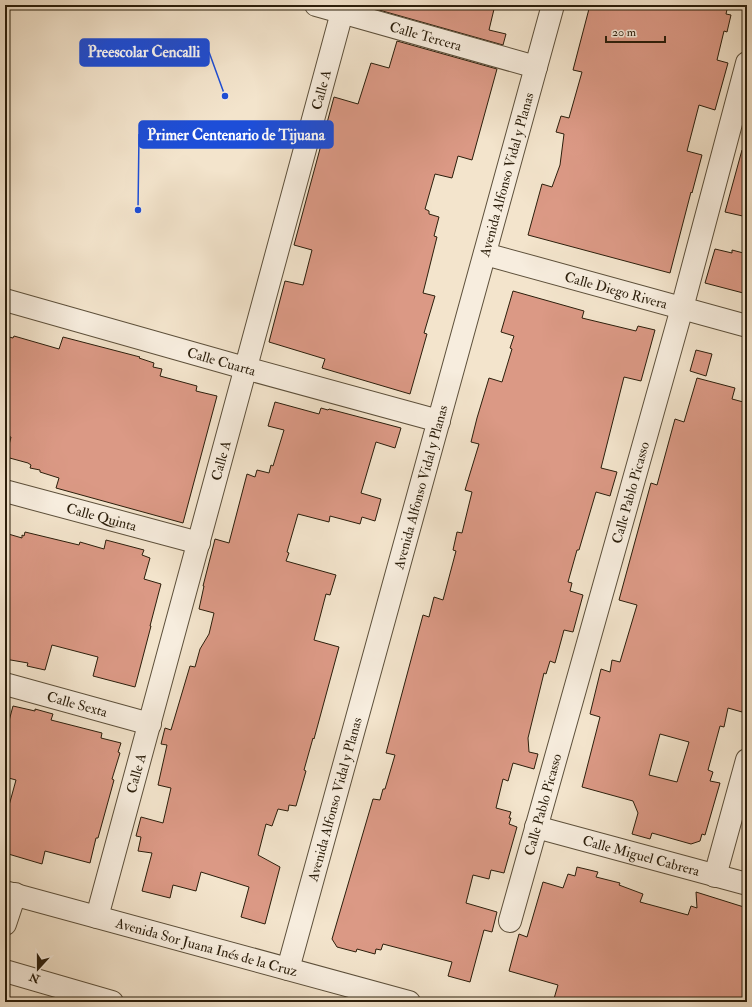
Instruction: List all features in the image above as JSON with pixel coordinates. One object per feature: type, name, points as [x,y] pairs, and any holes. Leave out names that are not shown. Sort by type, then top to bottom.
[{"type":"street","name":"Calle Tercera","points":[[316,5],[343,9],[536,67]]},
{"type":"street","name":"Avenida Alfonso Vidal y Planas","points":[[288,969],[553,5]]},
{"type":"street","name":"Calle A","points":[[97,917],[343,9]]},
{"type":"street","name":"Calle Pablo Picasso","points":[[510,921],[682,308],[739,121],[747,63]]},
{"type":"street","name":"Calle Diego Rivera","points":[[485,254],[747,326]]},
{"type":"street","name":"Calle Cuarta","points":[[5,300],[439,421]]},
{"type":"street","name":"Calle Quinta","points":[[5,491],[199,543]]},
{"type":"street","name":"Calle Sexta","points":[[5,684],[150,724]]},
{"type":"street","points":[[715,876],[747,760]]},
{"type":"street","name":"Calle Miguel Cabrera","points":[[536,827],[747,884]]},
{"type":"street","name":"Avenida Sor Juana Inés de la Cruz","points":[[10,893],[409,1002]]},
{"type":"street","points":[[5,924],[10,893]]},
{"type":"street","points":[[5,971],[55,994],[108,1001]]},
{"type":"building","points":[[372,5],[495,5],[489,30],[506,34],[503,45],[372,8]]},
{"type":"building","points":[[590,5],[728,5],[726,14],[731,15],[727,32],[724,31],[717,60],[728,63],[715,110],[699,105],[687,151],[702,155],[670,273],[528,235],[542,184],[552,187],[560,165],[564,134],[556,132],[561,116],[569,118],[582,72],[573,70]]},
{"type":"building","points":[[397,41],[497,69],[472,160],[458,156],[452,178],[435,174],[425,209],[429,211],[429,214],[439,217],[434,236],[437,237],[423,293],[435,296],[424,333],[427,334],[410,394],[322,368],[325,359],[269,342],[285,281],[303,285],[312,250],[294,245],[334,97],[358,104],[371,63],[389,68]]},
{"type":"building","points":[[742,150],[747,151],[747,217],[725,212]]},
{"type":"building","points":[[715,249],[732,253],[732,250],[747,254],[747,294],[705,283]]},
{"type":"building","points":[[513,291],[584,311],[582,318],[636,331],[638,326],[655,330],[641,381],[624,377],[601,468],[617,472],[610,496],[596,492],[568,582],[572,583],[570,591],[583,595],[573,632],[564,630],[555,663],[550,661],[546,674],[544,673],[528,738],[529,752],[538,754],[534,769],[513,763],[508,781],[503,779],[496,808],[511,812],[509,824],[517,827],[504,873],[491,870],[489,879],[473,875],[466,903],[497,912],[492,932],[484,930],[470,982],[448,976],[452,962],[383,944],[381,950],[376,949],[375,954],[357,949],[356,952],[337,947],[332,939],[373,799],[380,800],[383,789],[385,789],[395,755],[386,753],[423,615],[429,617],[434,597],[443,600],[456,551],[453,550],[457,532],[462,533],[472,492],[465,490],[479,444],[471,442],[477,418],[489,378],[502,382],[512,349],[510,348],[514,336],[501,332]]},
{"type":"building","points":[[5,336],[13,338],[14,336],[59,349],[63,337],[140,357],[139,358],[154,363],[153,367],[162,369],[160,376],[197,386],[196,391],[217,396],[183,523],[56,488],[59,478],[40,472],[40,470],[30,468],[31,465],[28,463],[6,457],[11,437],[5,436]]},
{"type":"building","points":[[696,350],[712,354],[706,376],[690,371]]},
{"type":"building","points":[[697,378],[735,388],[732,399],[747,403],[747,691],[742,712],[728,708],[724,727],[720,726],[708,770],[713,772],[710,781],[720,783],[705,835],[702,834],[700,841],[691,844],[652,833],[650,839],[632,834],[638,813],[633,801],[582,787],[600,717],[590,714],[601,669],[610,672],[612,660],[620,662],[637,605],[619,600],[651,483],[657,485],[675,419],[684,422]],"holes":[[[660,734],[689,742],[677,782],[649,775]]]},
{"type":"building","points":[[275,402],[319,414],[321,408],[329,409],[401,428],[395,448],[376,442],[361,493],[381,499],[375,521],[362,517],[360,524],[330,516],[329,522],[298,514],[287,552],[289,553],[286,561],[336,575],[330,595],[326,594],[314,640],[339,647],[304,770],[306,771],[296,806],[289,805],[288,811],[278,809],[272,826],[266,824],[258,855],[280,867],[265,924],[241,917],[249,887],[201,872],[196,891],[173,885],[170,898],[142,891],[152,853],[138,851],[141,837],[136,836],[141,817],[163,823],[171,788],[158,785],[167,745],[161,744],[165,728],[171,730],[190,666],[195,667],[200,649],[209,634],[214,613],[199,609],[203,586],[215,539],[229,543],[247,474],[255,477],[257,470],[269,473],[271,465],[273,466],[284,430],[268,426]]},
{"type":"building","points":[[25,532],[79,545],[80,542],[104,549],[106,540],[144,550],[142,555],[150,558],[144,579],[161,584],[135,687],[93,676],[98,657],[52,645],[45,670],[27,666],[28,663],[5,659],[5,533],[22,538],[22,535],[24,536]]},
{"type":"building","points":[[13,706],[35,711],[35,709],[53,714],[51,720],[102,733],[101,738],[121,743],[118,752],[120,753],[112,779],[114,780],[90,863],[45,851],[42,864],[5,853],[5,820],[16,780],[5,777],[5,736]]},
{"type":"building","points":[[577,867],[598,872],[596,877],[620,883],[619,885],[643,894],[640,902],[688,915],[691,906],[697,908],[696,892],[747,908],[747,1002],[553,1002],[558,985],[509,971],[519,934],[527,937],[543,882],[563,888],[568,874],[575,876]]},
{"type":"place","name":"Preescolar Cencalli","points":[[225,96]]},
{"type":"place","name":"Primer Centenario de Tijuana","points":[[138,210]]}]
